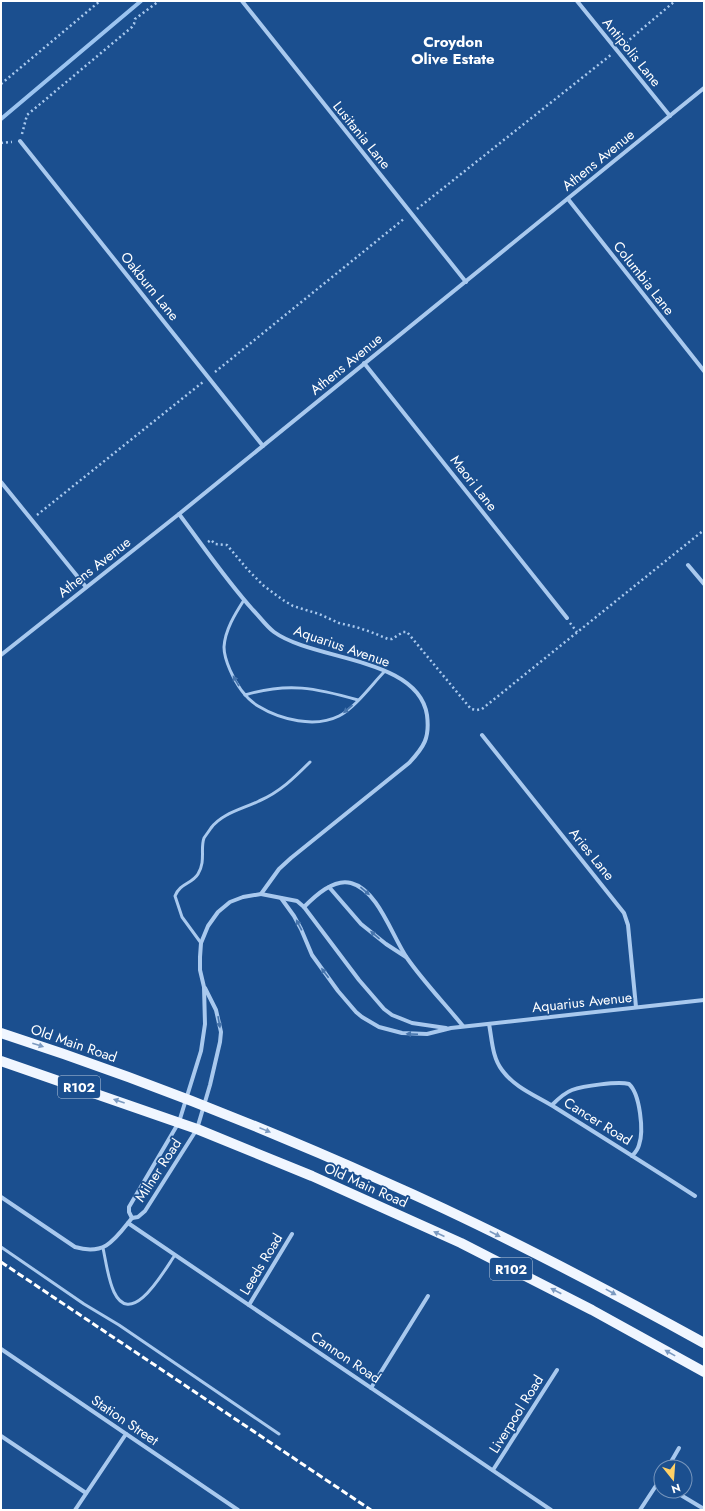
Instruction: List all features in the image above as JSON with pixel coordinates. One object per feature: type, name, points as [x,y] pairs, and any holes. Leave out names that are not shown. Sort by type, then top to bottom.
[{"type":"main road","name":"Old Main Road","points":[[1,1033],[79,1058],[186,1099],[270,1132],[384,1181],[474,1223],[604,1288],[704,1343]]},
{"type":"main road","name":"Old Main Road","points":[[1,1061],[197,1128],[312,1176],[461,1244],[592,1310],[704,1372]]},
{"type":"street","name":"Lusitania Lane","points":[[242,1],[466,282]]},
{"type":"street","name":"Antipolis Lane","points":[[577,1],[670,116]]},
{"type":"street","name":"Athens Avenue","points":[[1,655],[466,282],[704,88]]},
{"type":"street","name":"Oakburn Lane","points":[[20,141],[209,377],[262,446]]},
{"type":"street","name":"Columbia Lane","points":[[568,199],[704,371]]},
{"type":"street","name":"Maori Lane","points":[[364,363],[566,618]]},
{"type":"street","points":[[1,482],[86,587]]},
{"type":"street","name":"Aquarius Avenue","points":[[178,514],[244,600],[272,630],[283,638],[300,646],[384,670],[414,688],[421,698],[426,711],[428,722],[427,739],[422,749],[409,763],[291,858],[279,869],[261,894]]},
{"type":"street","points":[[688,564],[704,584]]},
{"type":"street","name":"Aries Lane","points":[[482,735],[624,912],[628,925],[636,1007]]},
{"type":"street","points":[[186,1099],[204,1037],[204,987],[200,970],[201,943],[208,926],[218,912],[230,902],[243,897],[261,894],[297,901],[304,906],[322,890],[344,882],[351,883],[363,889],[381,912],[407,957],[463,1026]]},
{"type":"street","points":[[329,887],[361,924],[386,944],[407,957]]},
{"type":"street","name":"Aquarius Avenue","points":[[281,898],[294,916],[312,955],[338,991],[356,1012],[379,1027],[402,1034],[427,1034],[463,1026],[704,1000]]},
{"type":"street","name":"Aquarius Avenue","points":[[304,906],[373,998],[392,1015],[422,1026],[450,1028]]},
{"type":"street","points":[[204,987],[216,1010],[221,1032],[220,1042],[204,1106]]},
{"type":"street","name":"Cancer Road","points":[[490,1024],[493,1051],[497,1062],[514,1084],[552,1105],[695,1196]]},
{"type":"street","name":"Cancer Road","points":[[552,1105],[559,1098],[572,1090],[619,1082],[629,1084],[636,1094],[639,1107],[641,1131],[639,1147],[632,1156]]},
{"type":"street","name":"Milner Road","points":[[132,1218],[129,1212],[131,1202],[179,1122],[186,1099]]},
{"type":"street","name":"Milner Road","points":[[103,1248],[113,1241],[132,1218],[138,1217],[145,1211],[197,1128],[204,1106]]},
{"type":"street","points":[[1,1197],[75,1247],[87,1250],[103,1248]]},
{"type":"street","name":"Cannon Road","points":[[128,1223],[551,1510]]},
{"type":"street","name":"Leeds Road","points":[[249,1305],[292,1234]]},
{"type":"street","points":[[371,1388],[428,1296]]},
{"type":"street","name":"Station Street","points":[[1,1349],[238,1510]]},
{"type":"street","name":"Liverpool Road","points":[[493,1470],[557,1370]]},
{"type":"street","points":[[75,1510],[126,1434]]},
{"type":"street","points":[[1,1436],[86,1493]]},
{"type":"street","points":[[673,1459],[679,1448]]},
{"type":"street","points":[[640,1510],[653,1491]]},
{"type":"street","points":[[687,1499],[704,1509]]},
{"type":"lane","points":[[244,600],[235,614],[224,647],[226,660],[235,681],[245,695],[257,706],[289,719],[309,722],[329,719],[340,715],[358,700],[384,670]]},
{"type":"lane","points":[[245,695],[265,689],[297,687],[338,694],[358,700]]},
{"type":"lane","points":[[201,943],[182,917],[174,896],[177,890],[196,878],[199,873],[203,863],[204,839],[212,827],[225,816],[259,802],[281,789],[295,778],[310,762]]},
{"type":"lane","points":[[1,1247],[279,1434]]},
{"type":"lane","points":[[103,1248],[115,1294],[122,1302],[127,1304],[134,1304],[146,1296],[175,1254]]},
{"type":"path","points":[[1,84],[100,1]]},
{"type":"path","points":[[1,143],[20,141],[27,115],[132,27],[136,19],[159,1]]},
{"type":"path","points":[[32,520],[411,213],[617,50],[675,1]]},
{"type":"path","points":[[203,546],[211,540],[215,544],[227,545],[264,586],[293,606],[388,639],[392,639],[403,632],[407,632],[471,709],[477,710],[482,709],[704,530]]},
{"type":"waterway","points":[[1,119],[141,1]]},
{"type":"railway","points":[[1,1262],[371,1510]]},
{"type":"district","name":"Croydon Olive Estate","points":[[453,50]]}]
